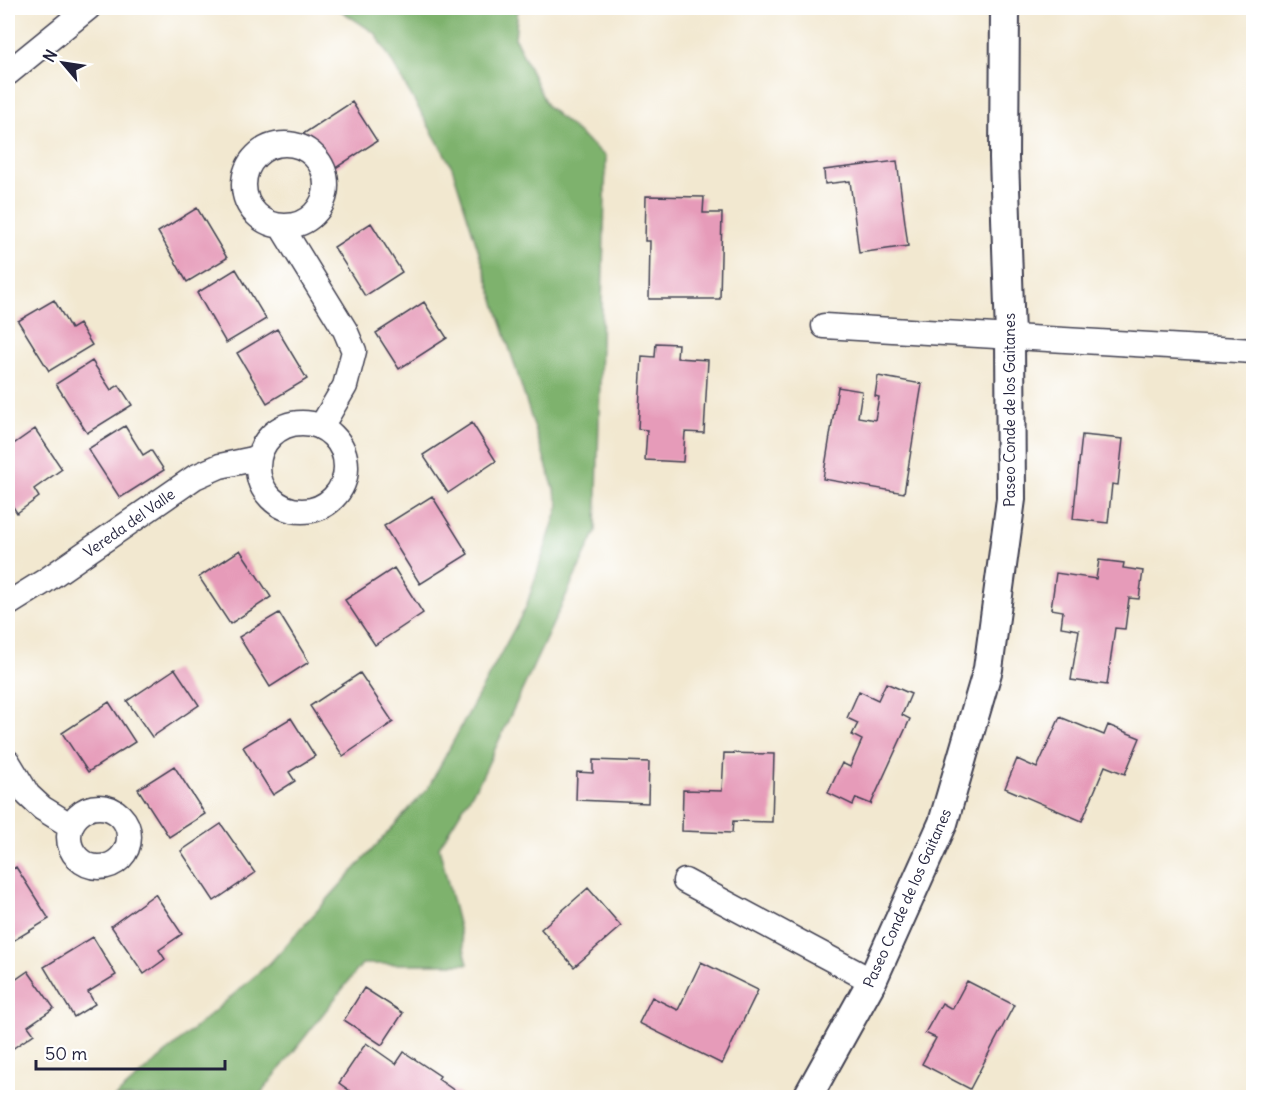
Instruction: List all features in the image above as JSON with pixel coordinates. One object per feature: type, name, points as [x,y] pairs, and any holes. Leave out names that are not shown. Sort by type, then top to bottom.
[{"type":"street","points":[[8,73],[88,8]]},
{"type":"street","name":"Paseo Conde de los Gaitanes","points":[[807,1098],[872,981],[943,823],[988,669],[1011,499],[1010,336],[1004,158],[1005,8]]},
{"type":"street","points":[[281,226],[345,330],[354,351],[345,386],[321,428]]},
{"type":"street","points":[[824,326],[1254,351]]},
{"type":"street","points":[[293,423],[310,423],[321,428],[327,429],[339,442],[345,458],[345,475],[339,492],[326,504],[310,511],[292,511],[277,504],[264,491],[258,475],[258,458],[265,442],[277,430],[293,423]]},
{"type":"street","name":"Vereda del Valle","points":[[8,604],[195,477],[220,466],[258,458]]},
{"type":"street","points":[[8,762],[28,795],[42,808],[71,826]]},
{"type":"street","points":[[685,881],[872,981]]},
{"type":"green space","points":[[337,8],[518,8],[515,38],[547,106],[606,157],[596,531],[482,777],[439,847],[468,964],[362,964],[258,1097],[115,1097],[270,963],[428,788],[526,607],[559,505],[452,167],[376,34]]},
{"type":"building","points":[[352,102],[377,141],[328,173],[303,134]]},
{"type":"building","points":[[897,161],[908,246],[859,253],[850,181],[825,184],[824,170]]},
{"type":"building","points":[[646,196],[704,197],[703,213],[722,213],[720,299],[649,299],[650,241],[645,241]]},
{"type":"building","points":[[197,208],[227,258],[187,282],[158,232]]},
{"type":"building","points":[[371,223],[402,272],[365,296],[334,247]]},
{"type":"building","points":[[236,269],[266,319],[226,343],[197,293]]},
{"type":"building","points":[[54,300],[71,329],[79,324],[92,345],[49,371],[18,321]]},
{"type":"building","points":[[424,302],[447,338],[399,369],[376,333]]},
{"type":"building","points":[[277,329],[307,379],[267,403],[237,353]]},
{"type":"building","points":[[656,343],[678,344],[677,358],[708,360],[704,433],[685,432],[683,462],[645,460],[647,430],[638,429],[642,356],[655,357]]},
{"type":"building","points":[[92,361],[111,390],[119,385],[132,405],[87,433],[56,384]]},
{"type":"building","points":[[878,376],[922,384],[904,493],[823,479],[838,387],[862,391],[858,417],[875,420],[879,397],[875,396]]},
{"type":"building","points":[[472,423],[496,461],[448,493],[423,455]]},
{"type":"building","points":[[125,426],[143,455],[151,450],[164,470],[120,498],[88,449]]},
{"type":"building","points":[[35,429],[62,469],[34,489],[39,497],[17,513],[8,499],[8,448]]},
{"type":"building","points":[[1082,435],[1123,439],[1118,485],[1112,484],[1108,523],[1073,519]]},
{"type":"building","points":[[432,496],[468,554],[420,584],[384,526]]},
{"type":"building","points":[[240,550],[271,597],[230,624],[199,577]]},
{"type":"building","points":[[1099,560],[1124,563],[1123,568],[1143,571],[1139,599],[1129,598],[1125,629],[1115,628],[1107,685],[1071,680],[1079,630],[1061,627],[1063,611],[1051,609],[1056,573],[1096,579]]},
{"type":"building","points":[[394,568],[423,613],[375,645],[345,600]]},
{"type":"building","points":[[279,613],[309,662],[270,687],[239,637]]},
{"type":"building","points":[[175,669],[199,705],[152,737],[127,701]]},
{"type":"building","points":[[360,673],[393,722],[343,756],[310,706]]},
{"type":"building","points":[[886,683],[911,694],[902,715],[910,719],[871,804],[856,798],[853,805],[828,793],[842,763],[850,767],[862,740],[852,735],[858,723],[847,718],[859,691],[878,700]]},
{"type":"building","points":[[109,702],[135,742],[88,772],[62,733]]},
{"type":"building","points":[[1060,717],[1104,735],[1108,725],[1140,738],[1125,774],[1105,766],[1082,821],[1005,788],[1017,759],[1037,768]]},
{"type":"building","points":[[291,718],[315,756],[289,772],[295,781],[273,795],[243,747]]},
{"type":"building","points":[[724,753],[774,754],[772,822],[733,821],[732,833],[682,831],[683,790],[722,791]]},
{"type":"building","points":[[593,760],[649,762],[648,803],[576,800],[577,772],[593,773]]},
{"type":"building","points":[[174,766],[205,814],[169,837],[138,789]]},
{"type":"building","points":[[221,824],[255,873],[214,901],[181,851]]},
{"type":"building","points":[[16,867],[49,919],[8,944],[8,872]]},
{"type":"building","points":[[588,888],[621,926],[574,967],[541,929]]},
{"type":"building","points":[[155,894],[182,934],[159,950],[165,959],[144,974],[111,926]]},
{"type":"building","points":[[93,937],[116,975],[88,992],[95,1004],[74,1017],[44,967]]},
{"type":"building","points":[[701,962],[758,990],[722,1064],[639,1023],[652,997],[678,1010]]},
{"type":"building","points":[[28,971],[54,1008],[28,1026],[34,1034],[12,1049],[8,1043],[8,985]]},
{"type":"building","points":[[967,981],[1014,1005],[970,1089],[922,1064],[936,1038],[925,1033],[942,1003],[952,1009]]},
{"type":"building","points":[[364,988],[403,1013],[382,1045],[344,1020]]},
{"type":"building","points":[[366,1043],[396,1064],[404,1052],[440,1076],[438,1079],[465,1098],[360,1098],[339,1083]]}]
